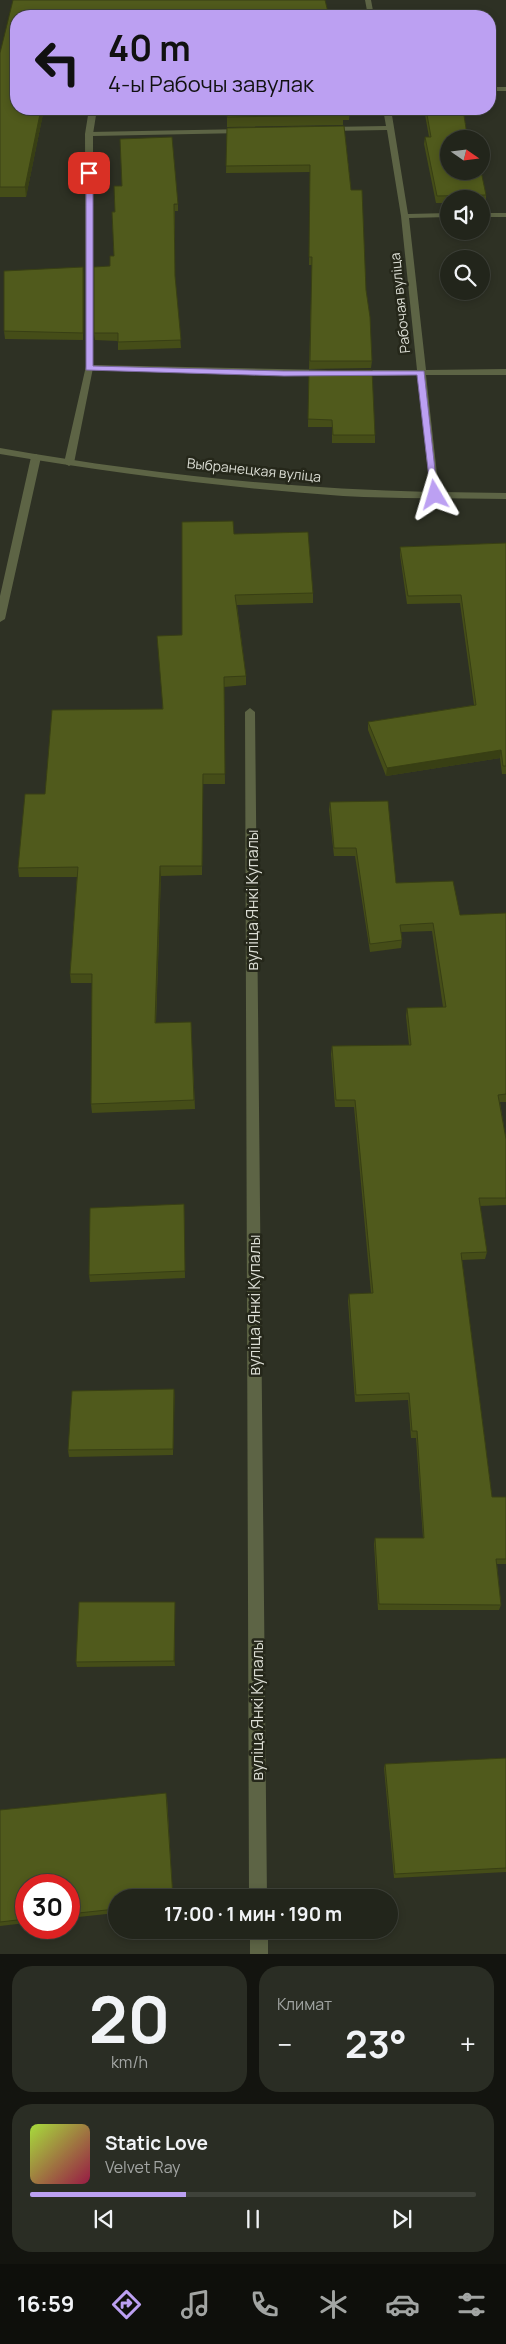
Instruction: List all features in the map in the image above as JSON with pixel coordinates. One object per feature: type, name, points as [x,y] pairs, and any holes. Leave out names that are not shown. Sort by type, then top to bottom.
[{"type":"street","points":[[69,463],[89,368],[90,134],[92,115]]},
{"type":"street","name":"Рабочая вуліца","points":[[388,115],[405,216],[435,495]]},
{"type":"street","points":[[322,129],[390,128]]},
{"type":"street","points":[[90,134],[254,130]]},
{"type":"street","points":[[490,215],[506,214]]},
{"type":"street","points":[[405,216],[440,215]]},
{"type":"street","points":[[89,368],[332,373]]},
{"type":"street","points":[[342,373],[506,372]]},
{"type":"street","name":"Выбранецкая вуліца","points":[[0,451],[69,463],[261,486],[345,493],[506,496]]},
{"type":"street","points":[[0,619],[36,457]]},
{"type":"street","name":"вуліца Янкі Купалы","points":[[250,712],[258,1889]]},
{"type":"street","points":[[259,1939],[259,1954]]},
{"type":"building","points":[[13,0],[325,0],[328,10],[11,10]]},
{"type":"building","points":[[10,12],[10,115],[40,115],[25,187],[0,187],[0,53]]},
{"type":"building","points":[[227,115],[343,115],[227,117]]},
{"type":"building","points":[[427,115],[464,115],[466,130],[440,130],[440,180],[483,180],[485,190],[440,190],[440,196],[437,196],[425,137],[431,137]]},
{"type":"building","points":[[344,126],[351,190],[362,190],[366,290],[370,317],[372,361],[310,361],[312,257],[309,257],[310,165],[226,166],[227,128]]},
{"type":"building","points":[[172,137],[178,204],[174,204],[175,276],[181,340],[118,342],[118,333],[94,333],[94,267],[110,266],[110,256],[114,256],[112,212],[115,212],[114,186],[122,186],[120,139]]},
{"type":"building","points":[[83,267],[83,333],[4,331],[4,271]]},
{"type":"building","points":[[372,370],[375,435],[333,435],[332,420],[308,419],[309,371]]},
{"type":"building","points":[[233,521],[234,534],[308,532],[313,593],[235,595],[246,676],[224,677],[225,774],[203,774],[202,866],[160,866],[155,1023],[191,1022],[194,1100],[91,1104],[92,974],[70,974],[78,867],[18,868],[25,794],[45,794],[52,710],[163,709],[157,636],[182,635],[182,522]]},
{"type":"building","points":[[506,543],[506,766],[503,766],[501,750],[387,768],[368,722],[476,705],[461,595],[408,596],[400,547]]},
{"type":"building","points":[[388,801],[396,883],[453,881],[460,915],[506,913],[506,1094],[498,1095],[506,1139],[506,1198],[479,1198],[487,1252],[461,1253],[492,1497],[506,1497],[506,1559],[496,1559],[501,1605],[379,1604],[375,1538],[424,1538],[417,1431],[412,1431],[409,1393],[356,1395],[349,1294],[373,1293],[355,1100],[336,1100],[332,1046],[411,1045],[407,1008],[446,1007],[433,923],[400,925],[402,940],[370,944],[356,848],[334,848],[330,802]]},
{"type":"building","points":[[184,1204],[185,1271],[89,1275],[90,1208]]},
{"type":"building","points":[[174,1389],[173,1449],[68,1450],[72,1391]]},
{"type":"building","points":[[79,1602],[175,1602],[174,1661],[76,1662]]},
{"type":"building","points":[[506,1758],[506,1868],[395,1874],[385,1764]]},
{"type":"building","points":[[166,1793],[172,1889],[108,1889],[108,1910],[80,1913],[80,1874],[15,1874],[15,1920],[0,1922],[0,1810]]},
{"type":"route","points":[[89,173],[89,368],[284,374],[421,372],[435,495]]}]
